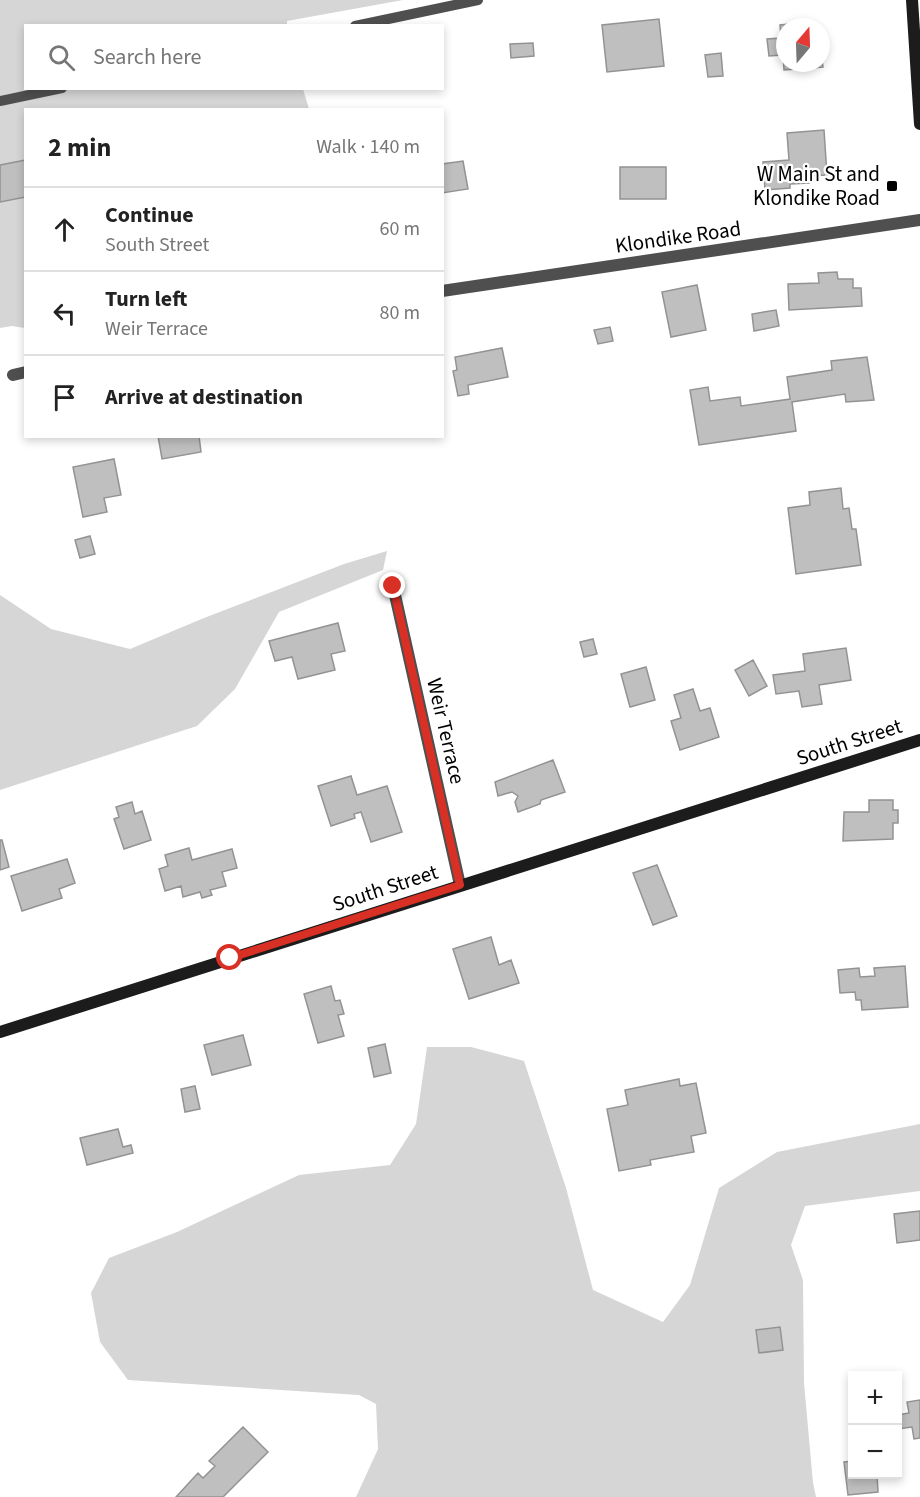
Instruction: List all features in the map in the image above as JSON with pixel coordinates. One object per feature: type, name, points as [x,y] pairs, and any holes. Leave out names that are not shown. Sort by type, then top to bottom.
[{"type":"street","points":[[912,0],[916,14],[920,124]]},
{"type":"street","name":"Klondike Road","points":[[444,291],[920,220]]},
{"type":"street","name":"Weir Terrace","points":[[393,586],[460,885]]},
{"type":"street","name":"South Street","points":[[0,1032],[920,740]]},
{"type":"lane","points":[[364,24],[478,0]]},
{"type":"lane","points":[[0,101],[52,90]]},
{"type":"shaded area","points":[[0,0],[403,0],[287,21],[287,24],[24,24],[24,90],[303,90],[309,108],[24,108],[24,328],[12,326],[0,328]]},
{"type":"shaded area","points":[[387,551],[383,570],[279,612],[235,689],[197,726],[0,790],[0,595],[51,629],[130,649],[344,564]]},
{"type":"shaded area","points":[[427,1047],[471,1047],[524,1061],[566,1188],[593,1290],[663,1322],[690,1285],[719,1188],[777,1152],[920,1124],[920,1191],[805,1206],[791,1245],[803,1280],[804,1383],[816,1497],[356,1497],[378,1449],[376,1404],[359,1395],[128,1380],[100,1342],[91,1293],[109,1258],[177,1232],[299,1175],[390,1165],[416,1124]]},
{"type":"building","points":[[659,19],[664,66],[607,72],[602,25]]},
{"type":"building","points":[[776,38],[776,56],[769,56],[767,39]]},
{"type":"building","points":[[533,43],[534,56],[511,58],[510,44]]},
{"type":"building","points":[[721,53],[723,76],[708,77],[705,55]]},
{"type":"building","points":[[824,130],[827,175],[808,176],[809,183],[790,184],[790,188],[765,190],[763,162],[789,160],[787,133]]},
{"type":"building","points":[[24,160],[24,197],[0,202],[0,165]]},
{"type":"building","points":[[463,161],[468,189],[444,193],[444,164]]},
{"type":"building","points":[[620,167],[666,167],[666,199],[620,199]]},
{"type":"building","points":[[837,272],[838,279],[853,279],[853,288],[861,288],[862,306],[789,310],[788,284],[819,283],[818,273]]},
{"type":"building","points":[[697,285],[706,330],[671,337],[662,292]]},
{"type":"building","points":[[776,310],[779,326],[754,331],[752,314]]},
{"type":"building","points":[[610,327],[613,341],[598,344],[594,330]]},
{"type":"building","points":[[502,348],[508,377],[468,385],[469,394],[458,396],[453,371],[457,370],[455,357]]},
{"type":"building","points":[[867,357],[874,400],[846,402],[845,394],[792,402],[796,431],[699,445],[690,390],[708,387],[710,401],[740,397],[741,406],[790,399],[787,377],[832,370],[831,361]]},
{"type":"building","points":[[158,438],[199,438],[201,452],[162,459]]},
{"type":"building","points":[[114,459],[121,495],[104,498],[107,512],[83,517],[73,467]]},
{"type":"building","points":[[841,488],[843,509],[849,508],[852,529],[856,529],[861,565],[796,574],[788,508],[810,505],[809,492]]},
{"type":"building","points":[[90,536],[95,554],[80,558],[75,540]]},
{"type":"building","points":[[338,623],[345,651],[331,654],[335,670],[298,679],[292,657],[275,661],[269,641]]},
{"type":"building","points":[[593,639],[597,654],[584,657],[580,642]]},
{"type":"building","points":[[846,648],[851,680],[819,685],[822,704],[802,707],[799,691],[776,694],[773,675],[805,671],[803,654]]},
{"type":"building","points":[[753,660],[767,686],[749,696],[735,670]]},
{"type":"building","points":[[646,667],[655,700],[630,707],[621,674]]},
{"type":"building","points":[[693,689],[700,711],[710,708],[719,737],[680,750],[671,721],[681,718],[674,695]]},
{"type":"building","points":[[553,760],[565,792],[541,800],[540,804],[518,812],[515,802],[518,796],[512,792],[498,796],[495,782]]},
{"type":"building","points":[[351,776],[357,795],[387,786],[402,832],[371,842],[361,812],[354,814],[355,818],[331,826],[318,786]]},
{"type":"building","points":[[869,800],[893,800],[893,810],[898,810],[898,823],[893,823],[893,839],[843,841],[844,812],[869,812]]},
{"type":"building","points":[[132,802],[135,814],[142,811],[151,840],[124,849],[114,819],[119,817],[116,807]]},
{"type":"building","points":[[0,840],[2,840],[9,867],[0,870]]},
{"type":"building","points":[[189,848],[192,860],[232,849],[237,868],[222,872],[226,886],[210,890],[212,895],[202,898],[200,892],[183,897],[181,886],[165,891],[159,869],[168,866],[165,855]]},
{"type":"building","points":[[67,859],[75,883],[59,889],[62,898],[22,911],[11,876]]},
{"type":"building","points":[[657,865],[677,916],[653,925],[633,873]]},
{"type":"building","points":[[491,937],[499,965],[511,960],[519,983],[469,999],[453,949]]},
{"type":"building","points":[[905,966],[908,1007],[862,1010],[861,1000],[856,1000],[855,992],[840,993],[838,970],[859,968],[860,977],[875,976],[874,968]]},
{"type":"building","points":[[331,986],[335,1001],[340,1000],[344,1014],[338,1015],[344,1036],[318,1043],[304,994]]},
{"type":"building","points":[[243,1035],[251,1065],[212,1075],[204,1045]]},
{"type":"building","points":[[385,1044],[391,1073],[374,1077],[368,1048]]},
{"type":"building","points":[[679,1079],[680,1086],[696,1083],[706,1133],[691,1136],[694,1152],[650,1160],[651,1165],[619,1171],[607,1109],[628,1105],[625,1090]]},
{"type":"building","points":[[195,1086],[200,1109],[185,1112],[181,1089]]},
{"type":"building","points":[[118,1129],[123,1147],[131,1145],[133,1153],[87,1165],[80,1138]]},
{"type":"building","points":[[920,1211],[920,1240],[897,1243],[894,1214]]},
{"type":"building","points":[[780,1327],[783,1350],[759,1353],[756,1330]]},
{"type":"building","points":[[920,1400],[920,1438],[914,1439],[912,1427],[902,1428],[902,1414],[909,1413],[907,1402]]},
{"type":"building","points":[[243,1427],[268,1452],[223,1497],[176,1497],[198,1473],[203,1478],[215,1466],[209,1461]]},
{"type":"building","points":[[844,1462],[848,1462],[848,1479],[877,1479],[878,1492],[848,1495]]},
{"type":"place","name":"W Main St and Klondike Road","points":[[892,186]]},
{"type":"route","points":[[230,958],[460,885],[393,586]]}]
